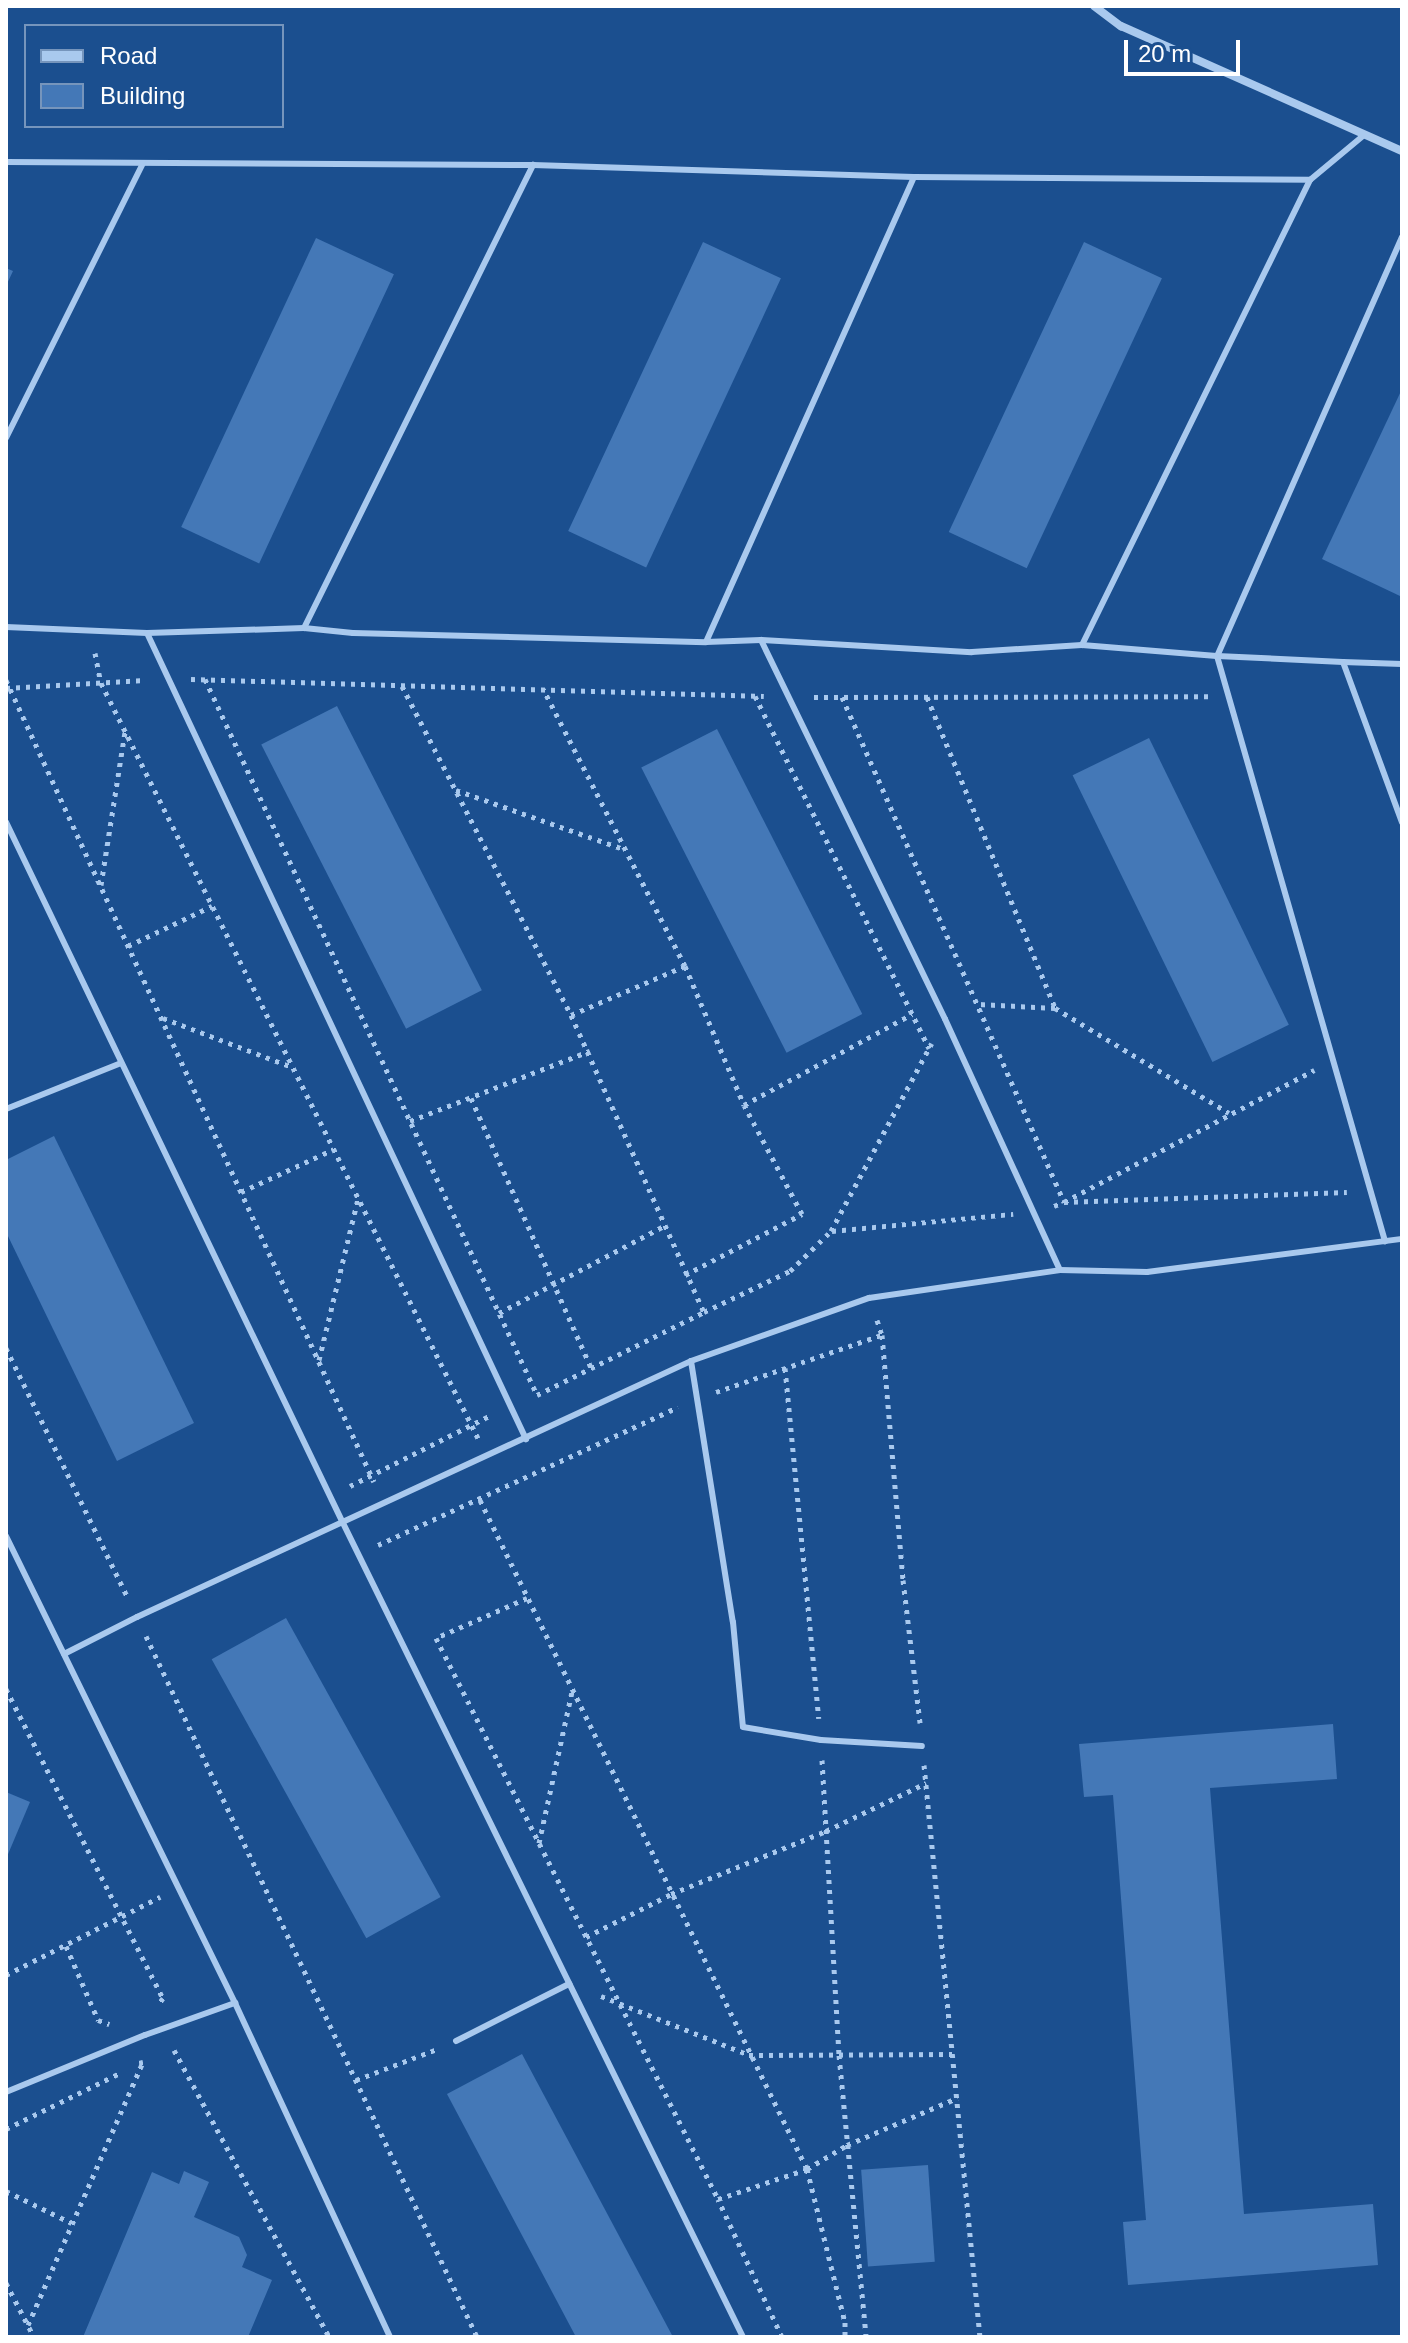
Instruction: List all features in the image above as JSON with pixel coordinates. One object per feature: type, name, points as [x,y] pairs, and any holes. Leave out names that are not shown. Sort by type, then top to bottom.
[{"type":"street","points":[[1094,6],[1121,26],[1402,151]]},
{"type":"lane","points":[[1082,645],[1310,180],[1364,135]]},
{"type":"lane","points":[[6,162],[533,165],[914,177],[1310,180]]},
{"type":"lane","points":[[6,438],[143,163]]},
{"type":"lane","points":[[304,628],[533,165]]},
{"type":"lane","points":[[706,642],[914,177]]},
{"type":"lane","points":[[1385,1241],[1217,656],[1402,237]]},
{"type":"lane","points":[[6,627],[147,633],[304,628],[353,633],[706,642],[761,640],[972,652],[1082,645],[1217,656],[1402,664]]},
{"type":"lane","points":[[147,633],[526,1439]]},
{"type":"lane","points":[[761,640],[945,1019],[1060,1270]]},
{"type":"lane","points":[[1343,662],[1402,822]]},
{"type":"lane","points":[[6,822],[330,1497],[743,2337]]},
{"type":"lane","points":[[6,1109],[121,1063]]},
{"type":"lane","points":[[64,1654],[342,1521],[691,1361],[869,1298],[1060,1270],[1147,1272],[1402,1239]]},
{"type":"lane","points":[[691,1361],[733,1622],[743,1727],[821,1740],[922,1746]]},
{"type":"lane","points":[[7,1539],[235,2003],[390,2337]]},
{"type":"lane","points":[[456,2041],[569,1984]]},
{"type":"lane","points":[[6,2092],[145,2035],[235,2003]]},
{"type":"path","points":[[90,629],[101,683],[487,1456]]},
{"type":"path","points":[[8,688],[168,678],[788,697],[1229,696]]},
{"type":"path","points":[[205,679],[537,1395],[790,1271],[831,1231],[945,1019]]},
{"type":"path","points":[[6,680],[383,1502]]},
{"type":"path","points":[[401,685],[590,1051],[685,1275],[704,1312]]},
{"type":"path","points":[[543,689],[685,966],[744,1105],[802,1214],[685,1275]]},
{"type":"path","points":[[755,696],[929,1049]]},
{"type":"path","points":[[842,697],[1064,1202]]},
{"type":"path","points":[[927,697],[1055,1008]]},
{"type":"path","points":[[101,886],[125,732]]},
{"type":"path","points":[[455,790],[625,850]]},
{"type":"path","points":[[128,946],[212,906]]},
{"type":"path","points":[[571,1015],[685,966]]},
{"type":"path","points":[[978,1004],[1055,1008],[1230,1113]]},
{"type":"path","points":[[744,1105],[912,1014]]},
{"type":"path","points":[[161,1018],[293,1067]]},
{"type":"path","points":[[410,1121],[590,1051]]},
{"type":"path","points":[[831,1231],[1034,1213],[1064,1202],[1334,1061]]},
{"type":"path","points":[[471,1098],[591,1367]]},
{"type":"path","points":[[241,1192],[334,1149]]},
{"type":"path","points":[[1064,1202],[1371,1191]]},
{"type":"path","points":[[319,1361],[358,1198]]},
{"type":"path","points":[[499,1313],[664,1226]]},
{"type":"path","points":[[869,1298],[882,1335],[903,1580],[980,2337]]},
{"type":"path","points":[[358,1554],[697,1398],[882,1335]]},
{"type":"path","points":[[6,1348],[137,1617],[477,2337]]},
{"type":"path","points":[[785,1368],[821,1740],[839,2055],[866,2337]]},
{"type":"path","points":[[330,1497],[510,1405]]},
{"type":"path","points":[[480,1500],[807,2169],[845,2322],[845,2337]]},
{"type":"path","points":[[527,1597],[436,1638],[718,2199],[782,2337]]},
{"type":"path","points":[[6,1689],[163,1998],[153,2013]]},
{"type":"path","points":[[539,1844],[572,1691]]},
{"type":"path","points":[[586,1937],[671,1894],[826,1831],[926,1783]]},
{"type":"path","points":[[6,1975],[122,1918],[178,1886]]},
{"type":"path","points":[[66,1946],[98,2020],[117,2028]]},
{"type":"path","points":[[569,1984],[749,2055],[952,2054]]},
{"type":"path","points":[[356,2080],[456,2041]]},
{"type":"path","points":[[165,2053],[176,2049],[329,2337]]},
{"type":"path","points":[[6,2129],[154,2058]]},
{"type":"path","points":[[28,2325],[143,2062]]},
{"type":"path","points":[[718,2199],[807,2169],[847,2145],[957,2098]]},
{"type":"path","points":[[6,2191],[72,2223]]},
{"type":"path","points":[[6,2283],[34,2337]]},
{"type":"building","points":[[316,238],[394,274],[259,563],[181,527]]},
{"type":"building","points":[[703,242],[781,278],[646,567],[568,531]]},
{"type":"building","points":[[1084,242],[1162,278],[1027,568],[949,532]]},
{"type":"building","points":[[6,268],[13,271],[6,286]]},
{"type":"building","points":[[1402,389],[1402,590],[1400,596],[1322,559]]},
{"type":"building","points":[[337,706],[482,990],[406,1029],[261,745]]},
{"type":"building","points":[[717,729],[862,1014],[787,1053],[641,768]]},
{"type":"building","points":[[1149,738],[1289,1025],[1212,1062],[1073,775]]},
{"type":"building","points":[[54,1136],[194,1423],[117,1461],[6,1232],[6,1160]]},
{"type":"building","points":[[286,1618],[441,1897],[366,1938],[212,1659]]},
{"type":"building","points":[[1333,1724],[1337,1779],[1210,1788],[1244,2214],[1373,2204],[1378,2265],[1128,2285],[1123,2222],[1146,2220],[1113,1795],[1084,1797],[1079,1744]]},
{"type":"building","points":[[6,1792],[30,1802],[6,1859]]},
{"type":"building","points":[[522,2054],[673,2337],[576,2337],[447,2094]]},
{"type":"building","points":[[928,2165],[935,2262],[868,2266],[861,2170]]},
{"type":"building","points":[[184,2171],[209,2182],[194,2217],[239,2237],[247,2255],[242,2267],[272,2280],[248,2337],[83,2337],[152,2172],[179,2184]]}]
